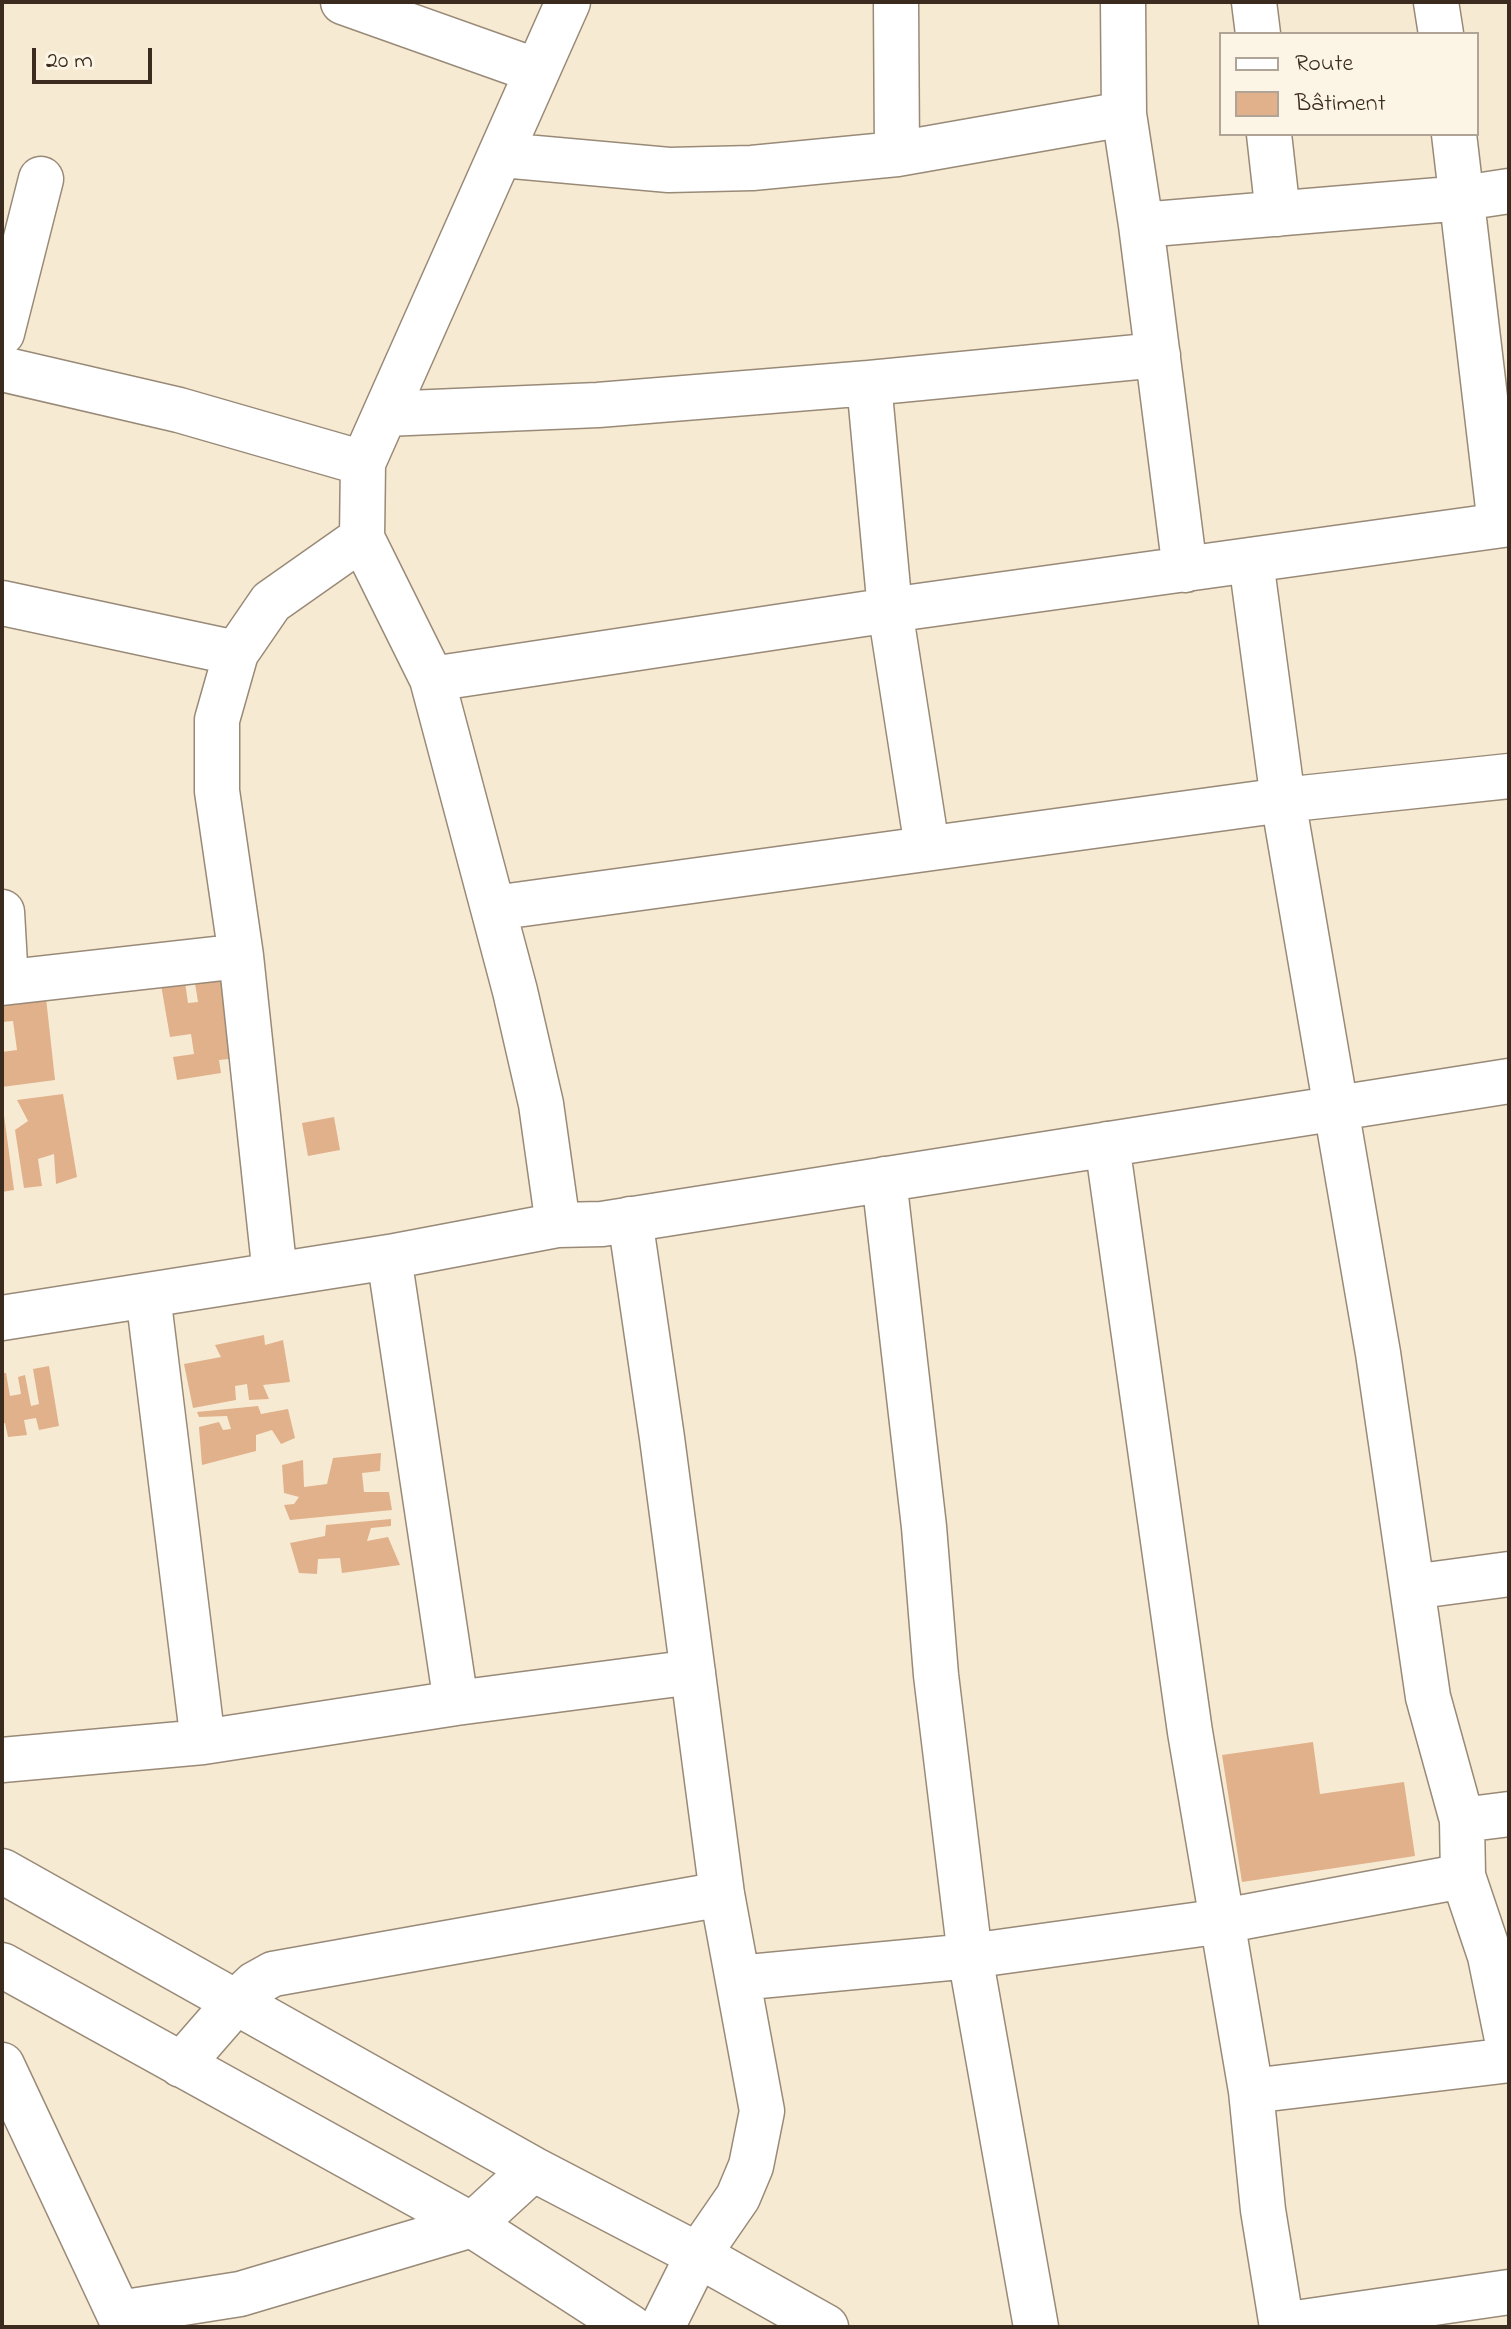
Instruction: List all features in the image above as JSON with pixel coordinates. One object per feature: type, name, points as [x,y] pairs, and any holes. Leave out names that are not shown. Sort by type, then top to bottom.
[{"type":"street","points":[[343,2],[537,71]]},
{"type":"street","points":[[558,1225],[541,1104],[494,908],[432,679],[362,538],[363,463],[568,2]]},
{"type":"street","points":[[896,2],[897,154]]},
{"type":"street","points":[[1123,2],[1124,114],[1185,570]]},
{"type":"street","points":[[1254,2],[1258,32]]},
{"type":"street","points":[[1436,2],[1441,32]]},
{"type":"street","points":[[502,155],[669,170],[752,168],[897,154],[1124,114]]},
{"type":"street","points":[[1269,136],[1278,214]]},
{"type":"street","points":[[432,679],[890,610],[1505,524],[1454,136]]},
{"type":"street","points":[[2,333],[41,179]]},
{"type":"street","points":[[1141,225],[1463,198],[1509,191]]},
{"type":"street","points":[[385,414],[598,405],[1158,355]]},
{"type":"street","points":[[2,369],[179,410],[363,463]]},
{"type":"street","points":[[869,383],[890,610],[927,847]]},
{"type":"street","points":[[275,1275],[241,956],[217,791],[217,720],[236,653],[271,602],[362,538]]},
{"type":"street","points":[[1251,561],[1283,800],[1378,1353],[1428,1697],[1462,1820],[1463,1876],[1490,1956],[1509,2049]]},
{"type":"street","points":[[2,603],[236,653]]},
{"type":"street","points":[[494,908],[1283,800],[1509,776]]},
{"type":"street","points":[[2,912],[4,983],[241,956]]},
{"type":"street","points":[[2,1318],[389,1257],[558,1225],[602,1224],[1509,1081]]},
{"type":"street","points":[[1107,1144],[1190,1732],[1251,2091],[1263,2210],[1282,2326],[1509,2292]]},
{"type":"street","points":[[884,1179],[924,1527],[936,1675],[970,1956],[1036,2327]]},
{"type":"street","points":[[630,1219],[722,1894],[762,2111],[751,2166],[738,2197],[698,2255],[662,2327]]},
{"type":"street","points":[[389,1257],[456,1703]]},
{"type":"street","points":[[148,1295],[203,1742]]},
{"type":"street","points":[[1412,1587],[1509,1574]]},
{"type":"street","points":[[2,1760],[203,1742],[456,1703],[693,1672]]},
{"type":"street","points":[[1462,1820],[1509,1814]]},
{"type":"street","points":[[2,1871],[533,2169],[698,2255],[826,2327]]},
{"type":"street","points":[[738,1978],[970,1956],[1223,1921],[1463,1876]]},
{"type":"street","points":[[181,2065],[235,2003],[255,1984],[273,1974],[722,1894]]},
{"type":"street","points":[[2,1965],[472,2225],[630,2327]]},
{"type":"street","points":[[1251,2091],[1509,2060]]},
{"type":"street","points":[[6,2082],[122,2320],[240,2294],[472,2225],[533,2169]]},
{"type":"building","points":[[224,972],[238,1058],[219,1060],[221,1073],[177,1080],[173,1057],[194,1054],[191,1034],[170,1037],[160,979],[184,975],[188,1003],[198,1002],[194,977]]},
{"type":"building","points":[[46,998],[55,1080],[2,1087],[2,1052],[17,1050],[13,1021],[2,1022],[2,1002]]},
{"type":"building","points":[[63,1094],[77,1177],[56,1184],[54,1154],[38,1159],[42,1186],[24,1188],[15,1130],[28,1121],[17,1100]]},
{"type":"building","points":[[2,1116],[14,1190],[2,1192]]},
{"type":"building","points":[[334,1117],[340,1150],[308,1156],[302,1123]]},
{"type":"building","points":[[264,1335],[265,1345],[283,1340],[290,1382],[263,1385],[269,1399],[249,1400],[247,1384],[235,1386],[236,1400],[193,1408],[184,1364],[221,1357],[215,1345]]},
{"type":"building","points":[[49,1366],[59,1426],[39,1430],[36,1418],[24,1420],[27,1435],[8,1437],[5,1423],[2,1424],[2,1373],[6,1373],[10,1396],[21,1394],[18,1377],[25,1375],[31,1406],[39,1404],[33,1369]]},
{"type":"building","points":[[258,1406],[261,1414],[288,1409],[295,1438],[281,1444],[272,1430],[256,1435],[256,1451],[202,1465],[199,1427],[219,1422],[223,1430],[231,1429],[227,1416],[199,1417],[197,1412]]},
{"type":"building","points":[[381,1453],[380,1471],[362,1473],[364,1492],[389,1492],[392,1510],[290,1520],[284,1505],[294,1504],[299,1497],[284,1493],[282,1465],[303,1460],[304,1487],[327,1484],[333,1458]]},
{"type":"building","points":[[391,1519],[391,1526],[371,1528],[367,1541],[388,1537],[400,1565],[342,1573],[340,1558],[318,1559],[317,1574],[299,1573],[290,1543],[325,1536],[326,1525]]},
{"type":"building","points":[[1313,1742],[1320,1794],[1404,1782],[1415,1856],[1242,1882],[1222,1755]]}]
